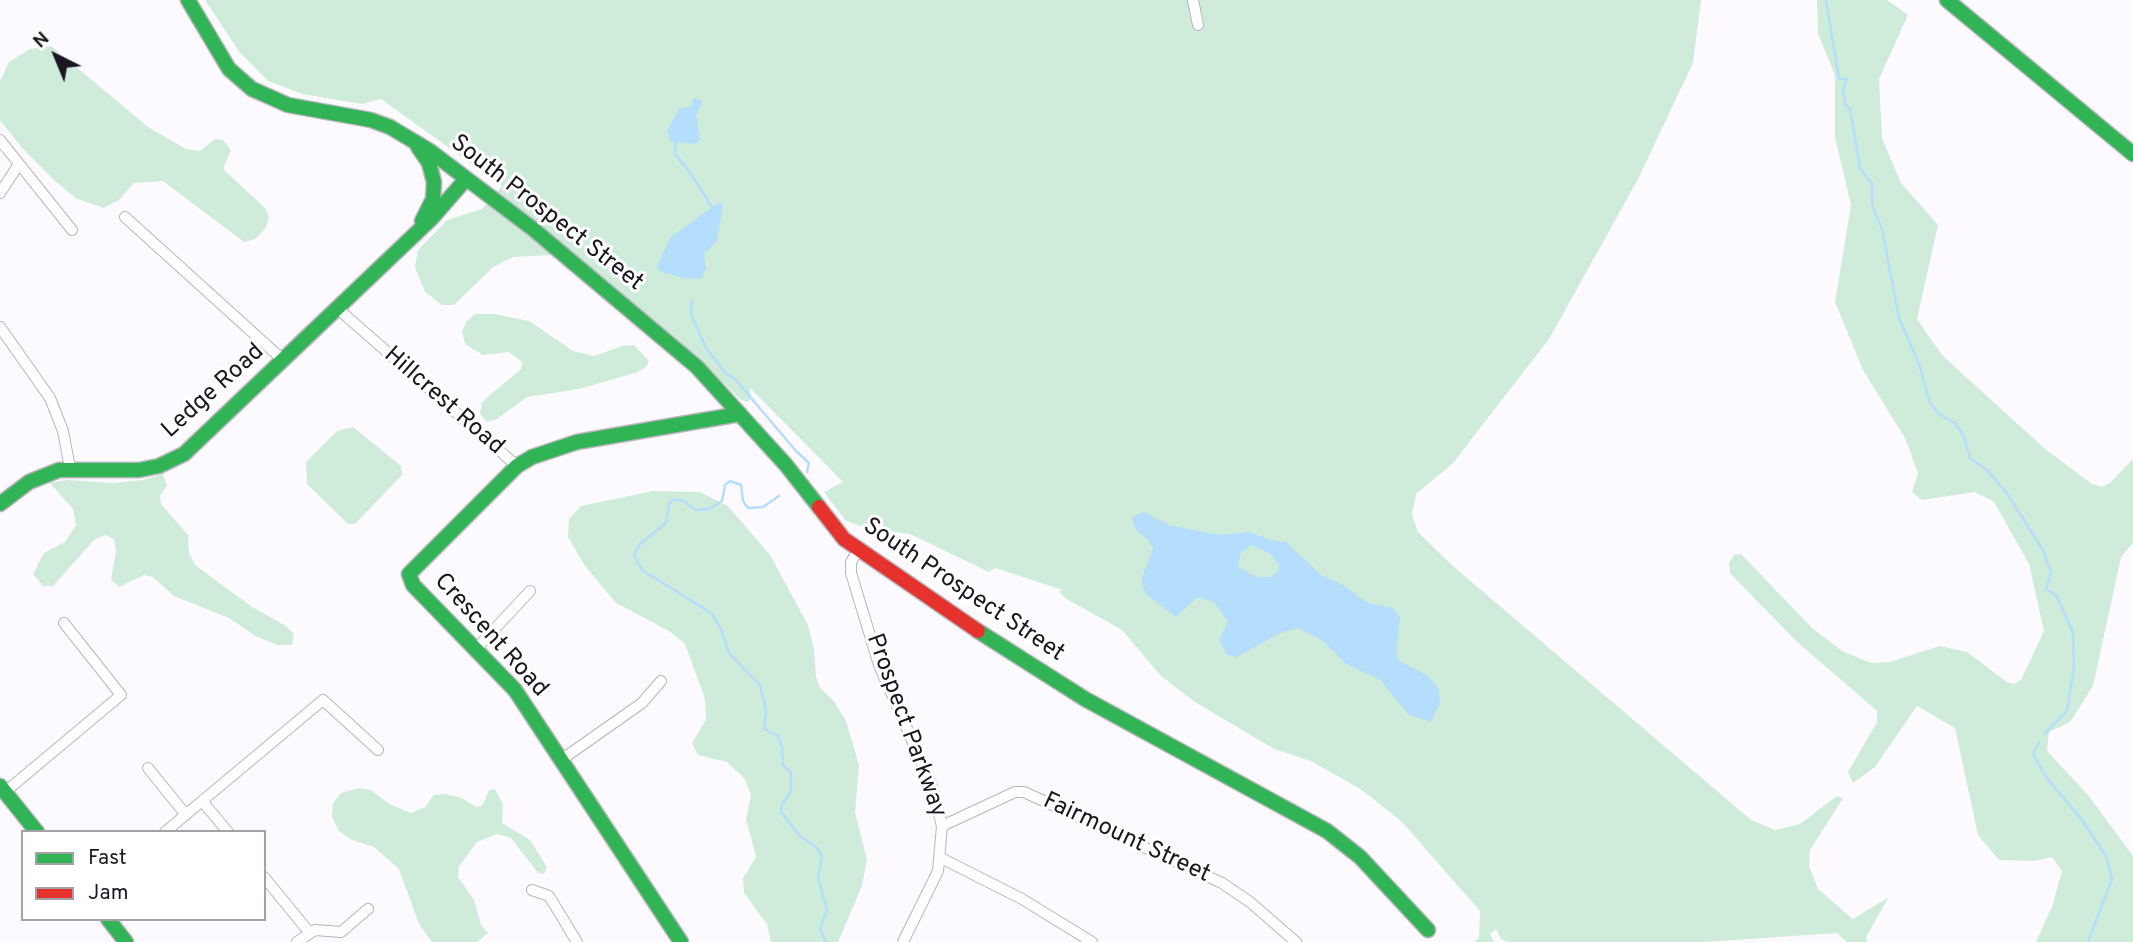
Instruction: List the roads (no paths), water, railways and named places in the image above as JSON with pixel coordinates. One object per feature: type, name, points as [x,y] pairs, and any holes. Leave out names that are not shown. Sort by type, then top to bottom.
[{"type":"street","name":"South Prospect Street","points":[[188,0],[229,69],[253,89],[288,106],[380,123],[415,143],[533,229],[697,368],[786,465],[838,533],[859,549],[978,631],[1085,699],[1335,837],[1360,857],[1427,930]]},
{"type":"street","points":[[1193,0],[1198,25]]},
{"type":"street","points":[[1947,0],[2133,153]]},
{"type":"street","points":[[0,140],[72,230]]},
{"type":"street","name":"Ledge Road","points":[[415,143],[429,163],[434,182],[433,199],[417,228]]},
{"type":"street","points":[[0,193],[19,164]]},
{"type":"street","name":"Ledge Road","points":[[0,504],[29,482],[70,468],[130,471],[159,466],[177,458],[207,435],[282,360],[340,311],[417,228],[432,218],[466,179]]},
{"type":"street","points":[[125,217],[282,360]]},
{"type":"street","name":"Hillcrest Road","points":[[340,311],[343,318],[363,336],[368,337],[517,466]]},
{"type":"street","points":[[0,327],[37,377],[54,408],[70,468]]},
{"type":"street","name":"Crescent Road","points":[[675,940],[515,690],[413,585],[409,574],[517,466],[546,451],[577,442],[740,414]]},
{"type":"street","name":"Prospect Parkway","points":[[859,549],[851,562],[851,569],[875,652],[893,703],[932,786],[942,826],[941,858],[933,882],[903,942]]},
{"type":"street","points":[[476,649],[530,591]]},
{"type":"street","points":[[35,830],[2,789],[121,695],[64,623]]},
{"type":"street","points":[[561,760],[642,703],[661,681]]},
{"type":"street","points":[[167,830],[323,700],[378,750]]},
{"type":"street","points":[[148,768],[186,815]]},
{"type":"street","name":"Fairmount Street","points":[[942,826],[1007,795],[1024,792],[1222,883],[1250,902],[1296,942]]},
{"type":"street","points":[[202,801],[226,830]]},
{"type":"street","points":[[941,858],[1012,893],[1091,942]]},
{"type":"street","points":[[266,879],[309,932]]},
{"type":"street","points":[[532,890],[548,896],[576,942]]},
{"type":"street","points":[[297,942],[309,932],[341,932],[369,909]]},
{"type":"street","points":[[110,921],[126,942]]},
{"type":"water","points":[[694,98],[703,101],[696,115],[700,139],[696,144],[671,142],[667,131],[679,109],[691,106]]},
{"type":"water","points":[[718,203],[723,205],[717,241],[704,254],[706,267],[702,278],[688,279],[661,272],[657,267],[670,238]]},
{"type":"water","points":[[1143,512],[1169,525],[1218,535],[1249,532],[1286,542],[1321,575],[1341,584],[1368,603],[1393,608],[1400,617],[1396,651],[1399,661],[1428,676],[1439,689],[1440,703],[1431,722],[1409,715],[1380,680],[1345,663],[1323,641],[1298,628],[1280,633],[1237,657],[1227,655],[1219,640],[1228,622],[1214,602],[1197,597],[1176,617],[1146,594],[1141,580],[1153,549],[1149,541],[1136,530],[1132,518]],"holes":[[[1252,545],[1269,553],[1279,564],[1279,570],[1271,577],[1257,577],[1238,567],[1241,552]]]},
{"type":"waterway","points":[[1826,0],[1839,79],[1847,79],[1843,89],[1845,104],[1850,109],[1860,168],[1872,184],[1872,205],[1882,229],[1899,318],[1919,364],[1930,403],[1939,414],[1955,423],[1964,437],[1970,458],[1987,470],[2006,492],[2043,550],[2051,573],[2046,589],[2056,595],[2073,632],[2074,667],[2067,711],[2044,734]]},
{"type":"waterway","points":[[676,142],[675,154],[714,210]]},
{"type":"waterway","points":[[692,300],[691,314],[706,348],[726,374],[735,379],[809,463],[807,472]]},
{"type":"waterway","points":[[779,496],[763,507],[748,508],[743,501],[741,485],[730,481],[725,485],[722,501],[709,509],[696,510],[681,500],[673,500],[669,504],[666,523],[639,545],[634,555],[642,570],[711,613],[721,629],[729,653],[760,685],[766,710],[764,729],[778,736],[783,765],[791,773],[791,791],[782,805],[781,812],[800,836],[817,848],[822,856],[818,878],[827,910],[820,929],[826,942]]},
{"type":"waterway","points":[[2039,742],[2033,754],[2046,777],[2082,820],[2106,856],[2112,879],[2088,942]]}]
